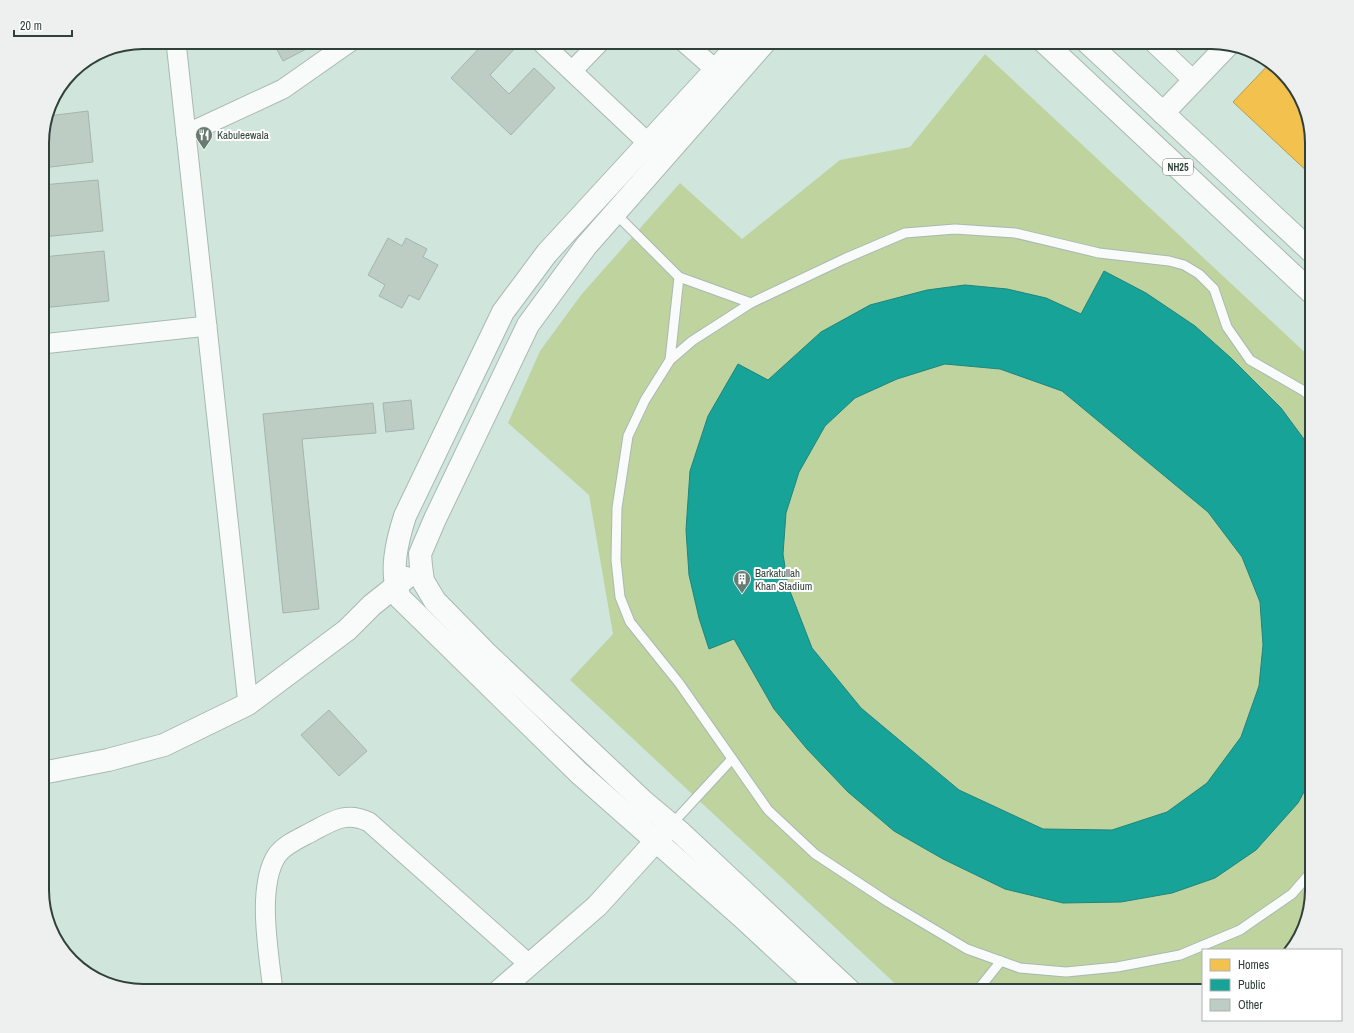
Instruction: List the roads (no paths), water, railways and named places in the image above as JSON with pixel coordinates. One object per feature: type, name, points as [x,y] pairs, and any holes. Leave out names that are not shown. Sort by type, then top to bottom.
[{"type":"street","points":[[177,49],[248,704]]},
{"type":"street","points":[[186,134],[283,89],[340,49]]},
{"type":"street","points":[[548,49],[649,144]]},
{"type":"street","points":[[572,72],[593,49]]},
{"type":"street","points":[[692,49],[716,70]]},
{"type":"street","points":[[735,49],[649,144],[547,253],[503,312],[405,516],[397,541],[395,587],[400,598],[579,773],[741,916],[814,984]]},
{"type":"street","points":[[759,49],[586,246],[528,326],[435,519],[420,554],[421,566],[423,581],[441,606],[486,653],[644,802],[671,825],[842,984]]},
{"type":"street","name":"NH25","points":[[1051,49],[1305,286]]},
{"type":"street","name":"NH25","points":[[1094,49],[1305,245]]},
{"type":"street","points":[[1161,49],[1194,80]]},
{"type":"street","points":[[1163,113],[1223,50]]},
{"type":"street","points":[[49,343],[207,326]]},
{"type":"street","points":[[49,772],[108,760],[164,745],[248,704],[347,630],[372,605],[421,566]]},
{"type":"street","points":[[271,984],[265,901],[268,879],[277,856],[287,846],[324,825],[343,817],[357,816],[369,822],[530,965]]},
{"type":"street","points":[[507,984],[597,906],[671,825]]},
{"type":"lane","points":[[615,213],[679,277],[752,303]]},
{"type":"lane","points":[[1305,394],[1250,360],[1227,326],[1214,289],[1200,274],[1184,265],[1169,261],[1099,253],[1015,233],[955,229],[905,233],[844,259],[752,303],[698,337],[670,360],[645,400],[628,436],[617,508],[616,560],[620,597],[630,622],[652,651],[665,663],[768,810],[815,854],[888,902],[967,949],[1020,968],[1066,972],[1117,967],[1180,955],[1240,930],[1292,894],[1305,879]]},
{"type":"lane","points":[[670,360],[679,277]]},
{"type":"lane","points":[[671,825],[732,759]]},
{"type":"lane","points":[[983,984],[1000,961]]},
{"type":"place","name":"Kabuleewala","points":[[204,150]]},
{"type":"place","name":"Barkatullah Khan Stadium","points":[[742,594]]}]
